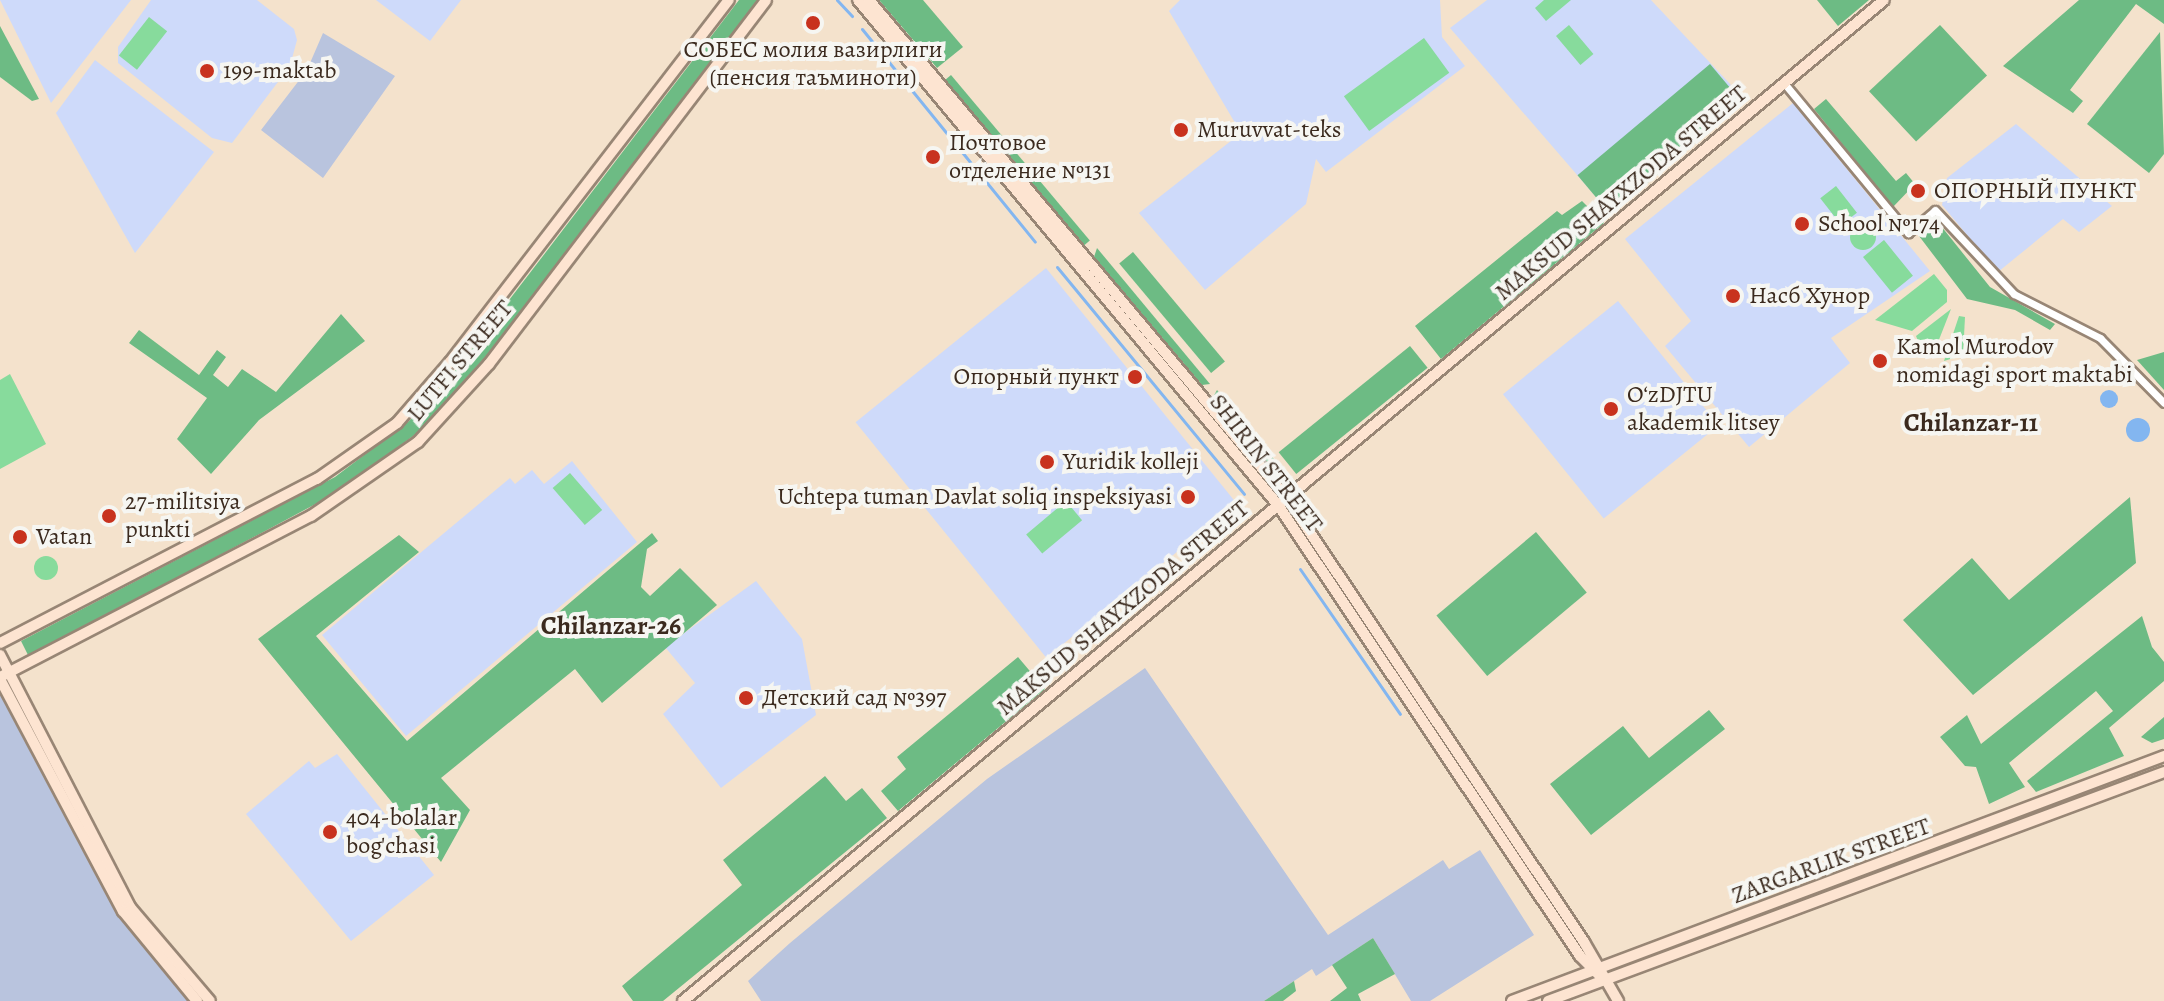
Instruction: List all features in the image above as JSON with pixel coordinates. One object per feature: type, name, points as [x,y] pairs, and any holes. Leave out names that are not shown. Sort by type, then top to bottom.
[{"type":"main road","name":"LUTFI STREET","points":[[0,643],[317,479],[397,423],[450,362],[729,0]]},
{"type":"main road","name":"LUTFI STREET","points":[[3,676],[311,516],[418,442],[489,364],[766,0]]},
{"type":"main road","name":"SHIRIN STREET","points":[[858,0],[1069,244],[1194,403],[1283,501]]},
{"type":"main road","name":"SHIRIN STREET","points":[[869,0],[961,117]]},
{"type":"main road","name":"MAKSUD SHAYXZODA STREET","points":[[683,1001],[1884,0]]},
{"type":"main road","name":"SHIRIN STREET","points":[[1078,255],[1203,395],[1283,501],[1618,1001]]},
{"type":"main road","points":[[1194,403],[1203,395]]},
{"type":"main road","points":[[0,655],[3,676],[123,911],[197,1001]]},
{"type":"main road","points":[[3,676],[130,907],[210,1001]]},
{"type":"main road","name":"ZARGARLIK STREET","points":[[1548,1001],[1598,972],[2164,756]]},
{"type":"main road","name":"ZARGARLIK STREET","points":[[1512,1001],[2164,772]]},
{"type":"street","points":[[1784,83],[1908,233],[1935,210],[2014,294],[2100,338],[2164,403]]},
{"type":"shaded area","points":[[0,0],[131,0],[51,103]]},
{"type":"shaded area","name":"199-maktab","points":[[151,0],[257,0],[294,29],[297,40],[290,66],[232,143],[212,138],[118,63],[118,47]]},
{"type":"shaded area","points":[[376,0],[461,0],[430,41]]},
{"type":"shaded area","points":[[1180,0],[1440,0],[1442,37],[1465,66],[1326,172],[1316,159],[1306,204],[1205,290],[1139,213],[1241,133],[1169,11]]},
{"type":"shaded area","points":[[1487,0],[1651,0],[1731,85],[1597,198],[1450,28]]},
{"type":"shaded area","points":[[323,33],[395,76],[323,178],[261,130],[307,70]]},
{"type":"shaded area","points":[[95,60],[214,152],[135,253],[56,113]]},
{"type":"shaded area","points":[[1793,103],[1930,271],[1831,338],[1850,363],[1749,447],[1665,346],[1691,321],[1625,239]]},
{"type":"shaded area","points":[[2016,124],[2112,206],[2079,232],[2063,219],[1998,272],[1942,205],[1947,178]]},
{"type":"shaded area","name":"Yuridik kolleji","points":[[1046,268],[1237,503],[1046,658],[856,422]]},
{"type":"shaded area","name":"OʻzDJTU akademik litsey","points":[[1618,301],[1719,425],[1604,518],[1503,394]]},
{"type":"shaded area","points":[[572,461],[637,542],[406,736],[322,635],[510,478],[515,484],[532,470],[544,484]]},
{"type":"shaded area","name":"Детский сад №397","points":[[756,581],[802,639],[816,715],[721,788],[663,714],[695,683],[665,647]]},
{"type":"shaded area","points":[[1145,668],[1328,935],[1443,860],[1449,869],[1480,850],[1534,935],[1430,1001],[1411,1001],[1373,938],[1316,976],[1312,969],[1264,1001],[761,1001],[748,981],[790,943],[987,779]]},
{"type":"shaded area","points":[[0,679],[111,891],[197,1001],[0,1001]]},
{"type":"shaded area","name":"404-bolalar bog'chasi","points":[[337,754],[434,875],[351,941],[246,814],[309,761],[315,768]]},
{"type":"green space","points":[[739,0],[758,0],[489,353],[417,433],[340,491],[29,657],[21,641],[335,477],[409,421],[451,376]]},
{"type":"green space","points":[[879,0],[923,0],[963,47],[937,68]]},
{"type":"green space","points":[[1544,0],[1571,0],[1546,21],[1535,8]]},
{"type":"green space","points":[[1817,0],[1869,0],[1838,26]]},
{"type":"green space","points":[[2079,0],[2164,0],[2164,24],[2136,4],[2070,90],[2083,101],[2073,113],[2003,66]]},
{"type":"green space","points":[[149,17],[167,31],[137,70],[119,56]]},
{"type":"green space","points":[[1569,25],[1593,54],[1580,65],[1556,36]]},
{"type":"green space","points":[[1940,25],[1987,75],[1916,142],[1869,91]]},
{"type":"green space","points":[[0,26],[39,99],[32,101],[0,77]]},
{"type":"green space","points":[[2160,32],[2164,154],[2149,173],[2087,124]]},
{"type":"green space","points":[[1424,38],[1449,73],[1369,131],[1344,96]]},
{"type":"green space","points":[[1710,64],[1743,103],[1610,214],[1577,175]]},
{"type":"green space","points":[[951,75],[1090,240],[1082,247],[943,81]]},
{"type":"green space","points":[[1826,99],[1896,181],[1906,173],[1915,184],[1893,207],[1814,109]]},
{"type":"green space","points":[[1836,186],[1857,213],[1841,225],[1820,198]]},
{"type":"green space","points":[[1582,201],[1604,223],[1441,359],[1415,326],[1557,211],[1562,215]]},
{"type":"green space","points":[[1937,221],[1990,287],[2055,324],[2050,330],[2015,310],[1967,299],[1919,236]]},
{"type":"green space","points":[[1863,224],[1872,228],[1876,237],[1872,246],[1863,250],[1854,246],[1850,237],[1854,228]]},
{"type":"green space","points":[[1884,240],[1913,276],[1892,293],[1863,257]]},
{"type":"green space","points":[[1097,248],[1210,384],[1202,385],[1094,257]]},
{"type":"green space","points":[[1133,252],[1225,362],[1211,373],[1119,264]]},
{"type":"green space","points":[[1934,274],[1947,290],[1947,302],[1912,331],[1875,320]]},
{"type":"green space","points":[[1951,309],[1933,355],[1925,358],[1916,336]]},
{"type":"green space","points":[[341,314],[365,341],[259,420],[211,474],[177,439],[207,398],[129,343],[139,330],[199,375],[217,350],[226,357],[213,375],[228,387],[242,369],[276,392]]},
{"type":"green space","points":[[1959,316],[1965,317],[1963,355],[1944,361]]},
{"type":"green space","points":[[1410,346],[1428,368],[1296,474],[1279,452]]},
{"type":"green space","points":[[2164,352],[2164,390],[2137,360]]},
{"type":"green space","points":[[10,374],[46,444],[0,469],[0,380]]},
{"type":"green space","points":[[1217,390],[1283,470],[1276,475],[1212,399]]},
{"type":"green space","points":[[570,473],[602,510],[585,525],[553,488]]},
{"type":"green space","points":[[2130,497],[2136,563],[1973,695],[1903,620],[1972,558],[2009,600]]},
{"type":"green space","points":[[1066,501],[1082,520],[1042,554],[1026,534]]},
{"type":"green space","points":[[1536,532],[1587,593],[1487,676],[1436,616]]},
{"type":"green space","points":[[652,533],[658,541],[647,549],[641,587],[650,596],[680,568],[717,605],[602,703],[575,669],[441,778],[470,810],[441,862],[258,639],[399,535],[419,552],[316,636],[407,741]]},
{"type":"green space","points":[[46,556],[57,563],[58,568],[51,579],[46,580],[35,573],[34,568],[41,557]]},
{"type":"green space","points":[[2142,616],[2152,647],[2164,662],[2164,681],[2109,728],[2124,756],[2036,792],[2027,781],[2113,711],[2096,691],[2009,763],[2025,787],[1989,804],[1976,767],[1965,766],[1940,737],[1967,715],[1981,744]]},
{"type":"green space","points":[[1018,657],[1045,689],[898,811],[881,791],[906,769],[897,757]]},
{"type":"green space","points":[[1709,710],[1725,729],[1591,835],[1550,784],[1623,726],[1649,758]]},
{"type":"green space","points":[[2164,717],[2164,739],[2152,743],[2141,737]]},
{"type":"green space","points":[[825,776],[846,801],[862,788],[887,818],[663,1001],[633,1001],[622,986],[742,885],[723,860]]},
{"type":"green space","points":[[1373,938],[1395,974],[1358,994],[1361,1001],[1330,1001],[1347,988],[1332,965]]},
{"type":"green space","points":[[1294,981],[1296,991],[1283,1001],[1264,1001]]},
{"type":"water","points":[[2109,390],[2118,399],[2109,408],[2100,399]]},
{"type":"water","points":[[2138,418],[2147,421],[2150,430],[2147,439],[2138,442],[2129,439],[2126,430],[2129,421]]},
{"type":"waterway","points":[[837,0],[852,16]]},
{"type":"waterway","points":[[862,29],[1035,242]]},
{"type":"waterway","points":[[1057,267],[1244,494]]},
{"type":"waterway","points":[[1300,569],[1400,714]]},
{"type":"place","name":"СОБЕС молия вазирлиги (пенсия таъминоти)","points":[[813,23]]},
{"type":"place","name":"199-maktab","points":[[207,71]]},
{"type":"place","name":"Muruvvat-teks","points":[[1181,130]]},
{"type":"place","name":"Почтовое отделение №131","points":[[933,157]]},
{"type":"place","name":"ОПОРНЫЙ ПУНКТ","points":[[1918,191]]},
{"type":"place","name":"School №174","points":[[1802,224]]},
{"type":"place","name":"Насб Хунор","points":[[1733,296]]},
{"type":"place","name":"Kamol Murodov nomidagi sport maktabi","points":[[1880,361]]},
{"type":"place","name":"Опорный пункт","points":[[1135,377]]},
{"type":"place","name":"OʻzDJTU akademik litsey","points":[[1611,409]]},
{"type":"place","name":"Yuridik kolleji","points":[[1047,462]]},
{"type":"place","name":"Uchtepa tuman Davlat soliq inspeksiyasi","points":[[1188,497]]},
{"type":"place","name":"27-militsiya punkti","points":[[109,516]]},
{"type":"place","name":"Vatan","points":[[20,537]]},
{"type":"place","name":"Детский сад №397","points":[[746,698]]},
{"type":"place","name":"404-bolalar bog'chasi","points":[[330,832]]},
{"type":"district","name":"Chilanzar-11","points":[[1971,423]]},
{"type":"district","name":"Chilanzar-26","points":[[611,626]]}]
